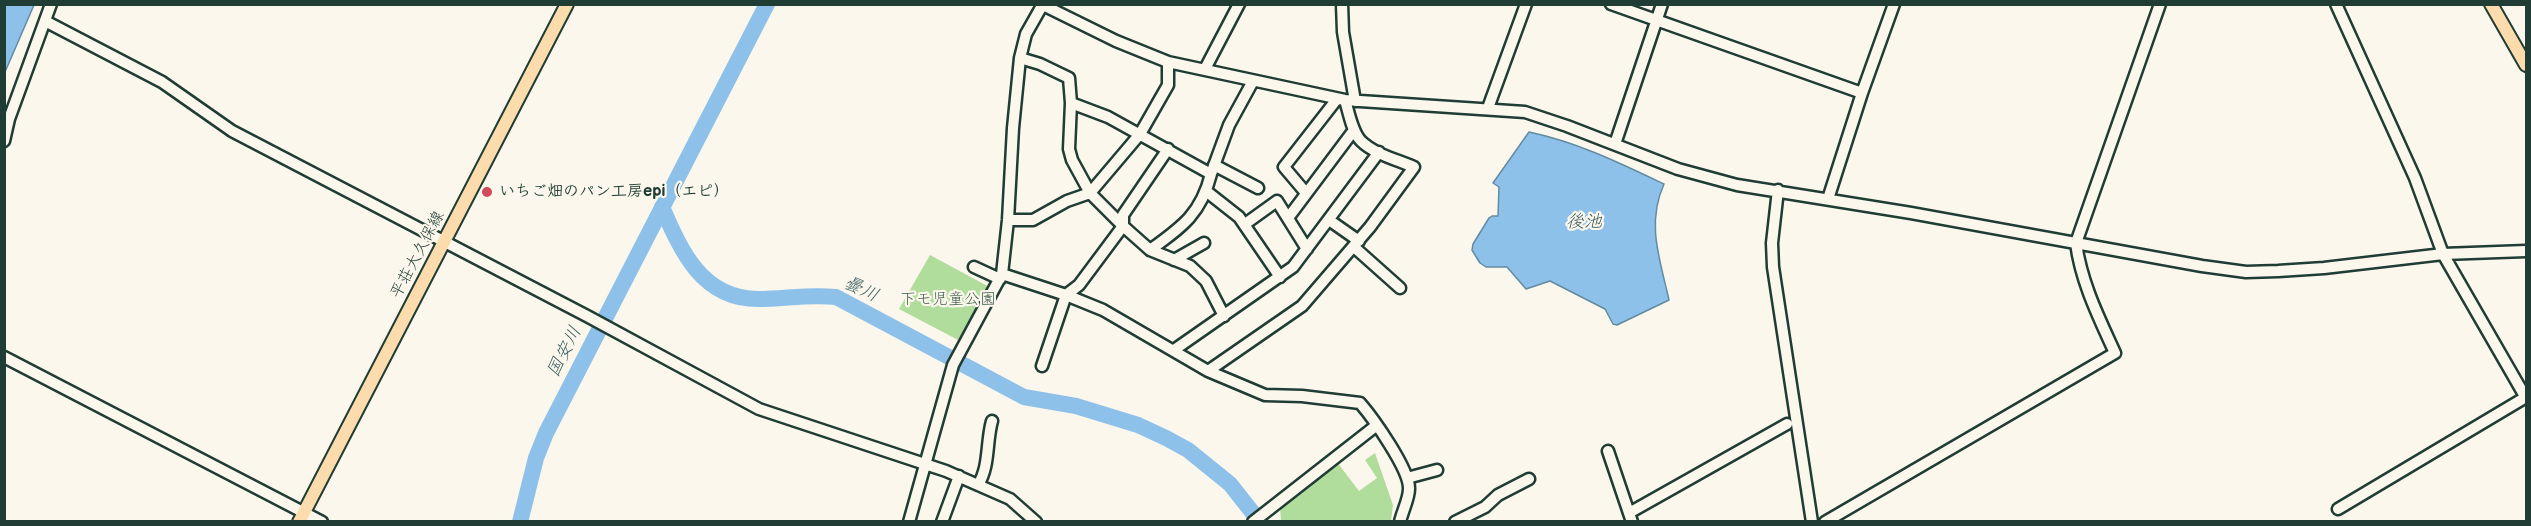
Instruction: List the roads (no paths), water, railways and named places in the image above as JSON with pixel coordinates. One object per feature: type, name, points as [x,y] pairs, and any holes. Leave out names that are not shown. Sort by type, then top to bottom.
[{"type":"main road","name":"平荘大久保線","points":[[301,517],[567,4]]},
{"type":"main road","points":[[2491,4],[2526,65]]},
{"type":"street","points":[[4,141],[9,119],[51,4]]},
{"type":"street","points":[[1204,69],[1239,4]]},
{"type":"street","points":[[1208,371],[1302,306],[1356,244],[1414,167],[1379,152],[1361,141],[1354,130],[1346,100],[1342,4]]},
{"type":"street","points":[[1488,108],[1526,4]]},
{"type":"street","points":[[1611,4],[1862,93]]},
{"type":"street","points":[[1615,144],[1662,4]]},
{"type":"street","points":[[1828,199],[1894,4]]},
{"type":"street","points":[[1825,522],[2115,353],[2097,315],[2079,261],[2076,243],[2160,4]]},
{"type":"street","points":[[2336,4],[2410,167],[2443,254],[2526,398],[2338,509]]},
{"type":"street","points":[[909,522],[927,465],[942,395],[953,365],[1001,277],[1008,220],[1013,128],[1020,58],[1026,34],[1043,5],[1116,41],[1168,62],[1346,100],[1525,112],[1678,169],[1737,184],[2246,272],[2324,268],[2443,254],[2526,251]]},
{"type":"street","points":[[45,21],[162,82],[232,131],[614,330],[759,409],[959,476],[1010,499],[1036,522]]},
{"type":"street","points":[[1020,58],[1040,64],[1068,78],[1071,103],[1069,149],[1072,160],[1090,193],[1150,250],[1190,266],[1206,280],[1224,316]]},
{"type":"street","points":[[1008,220],[1033,220],[1067,201],[1090,193],[1140,134],[1168,85],[1168,62]]},
{"type":"street","points":[[1150,250],[1185,224],[1206,191],[1237,108],[1254,81]]},
{"type":"street","points":[[1306,193],[1284,167],[1346,100]]},
{"type":"street","points":[[1071,103],[1108,117],[1168,149],[1258,188]]},
{"type":"street","points":[[1288,218],[1354,130]]},
{"type":"street","points":[[1042,366],[1066,295],[1079,285],[1123,226],[1123,215],[1168,149]]},
{"type":"street","points":[[1174,350],[1293,267],[1379,152]]},
{"type":"street","points":[[1778,190],[1772,243],[1773,267],[1812,522]]},
{"type":"street","points":[[1206,191],[1245,224],[1280,277]]},
{"type":"street","points":[[1245,224],[1277,201],[1307,249]]},
{"type":"street","points":[[1329,219],[1400,288]]},
{"type":"street","points":[[1174,260],[1204,243]]},
{"type":"street","points":[[974,267],[1066,295],[1103,310],[1208,371],[1265,395],[1302,396],[1360,403],[1377,425],[1407,477],[1409,490],[1400,522]]},
{"type":"street","points":[[4,357],[301,517],[322,522]]},
{"type":"street","points":[[978,485],[986,466],[992,421]]},
{"type":"street","points":[[1608,451],[1630,517],[1787,424]]},
{"type":"street","points":[[1253,522],[1377,425]]},
{"type":"street","points":[[1407,477],[1437,470]]},
{"type":"street","points":[[942,522],[959,476]]},
{"type":"street","points":[[1455,522],[1485,507],[1498,495],[1529,478]]},
{"type":"water","points":[[4,5],[34,5],[5,72]]},
{"type":"water","name":"後池","points":[[1529,132],[1581,147],[1664,184],[1656,213],[1655,227],[1656,242],[1669,300],[1617,325],[1613,324],[1605,309],[1550,281],[1526,289],[1507,267],[1486,267],[1480,263],[1472,250],[1473,244],[1489,218],[1498,216],[1499,187],[1493,183]]},
{"type":"waterway","name":"国安川","points":[[520,522],[536,458],[546,433],[767,4]]},
{"type":"waterway","name":"曇川","points":[[662,207],[677,240],[696,270],[722,291],[739,297],[758,299],[836,297],[1024,397],[1076,406],[1138,425],[1188,450],[1230,484],[1260,522]]},
{"type":"place","name":"いちご畑のパン工房epi（エピ）","points":[[487,192]]},
{"type":"park label","name":"下モ児童公園","points":[[948,300]]}]
